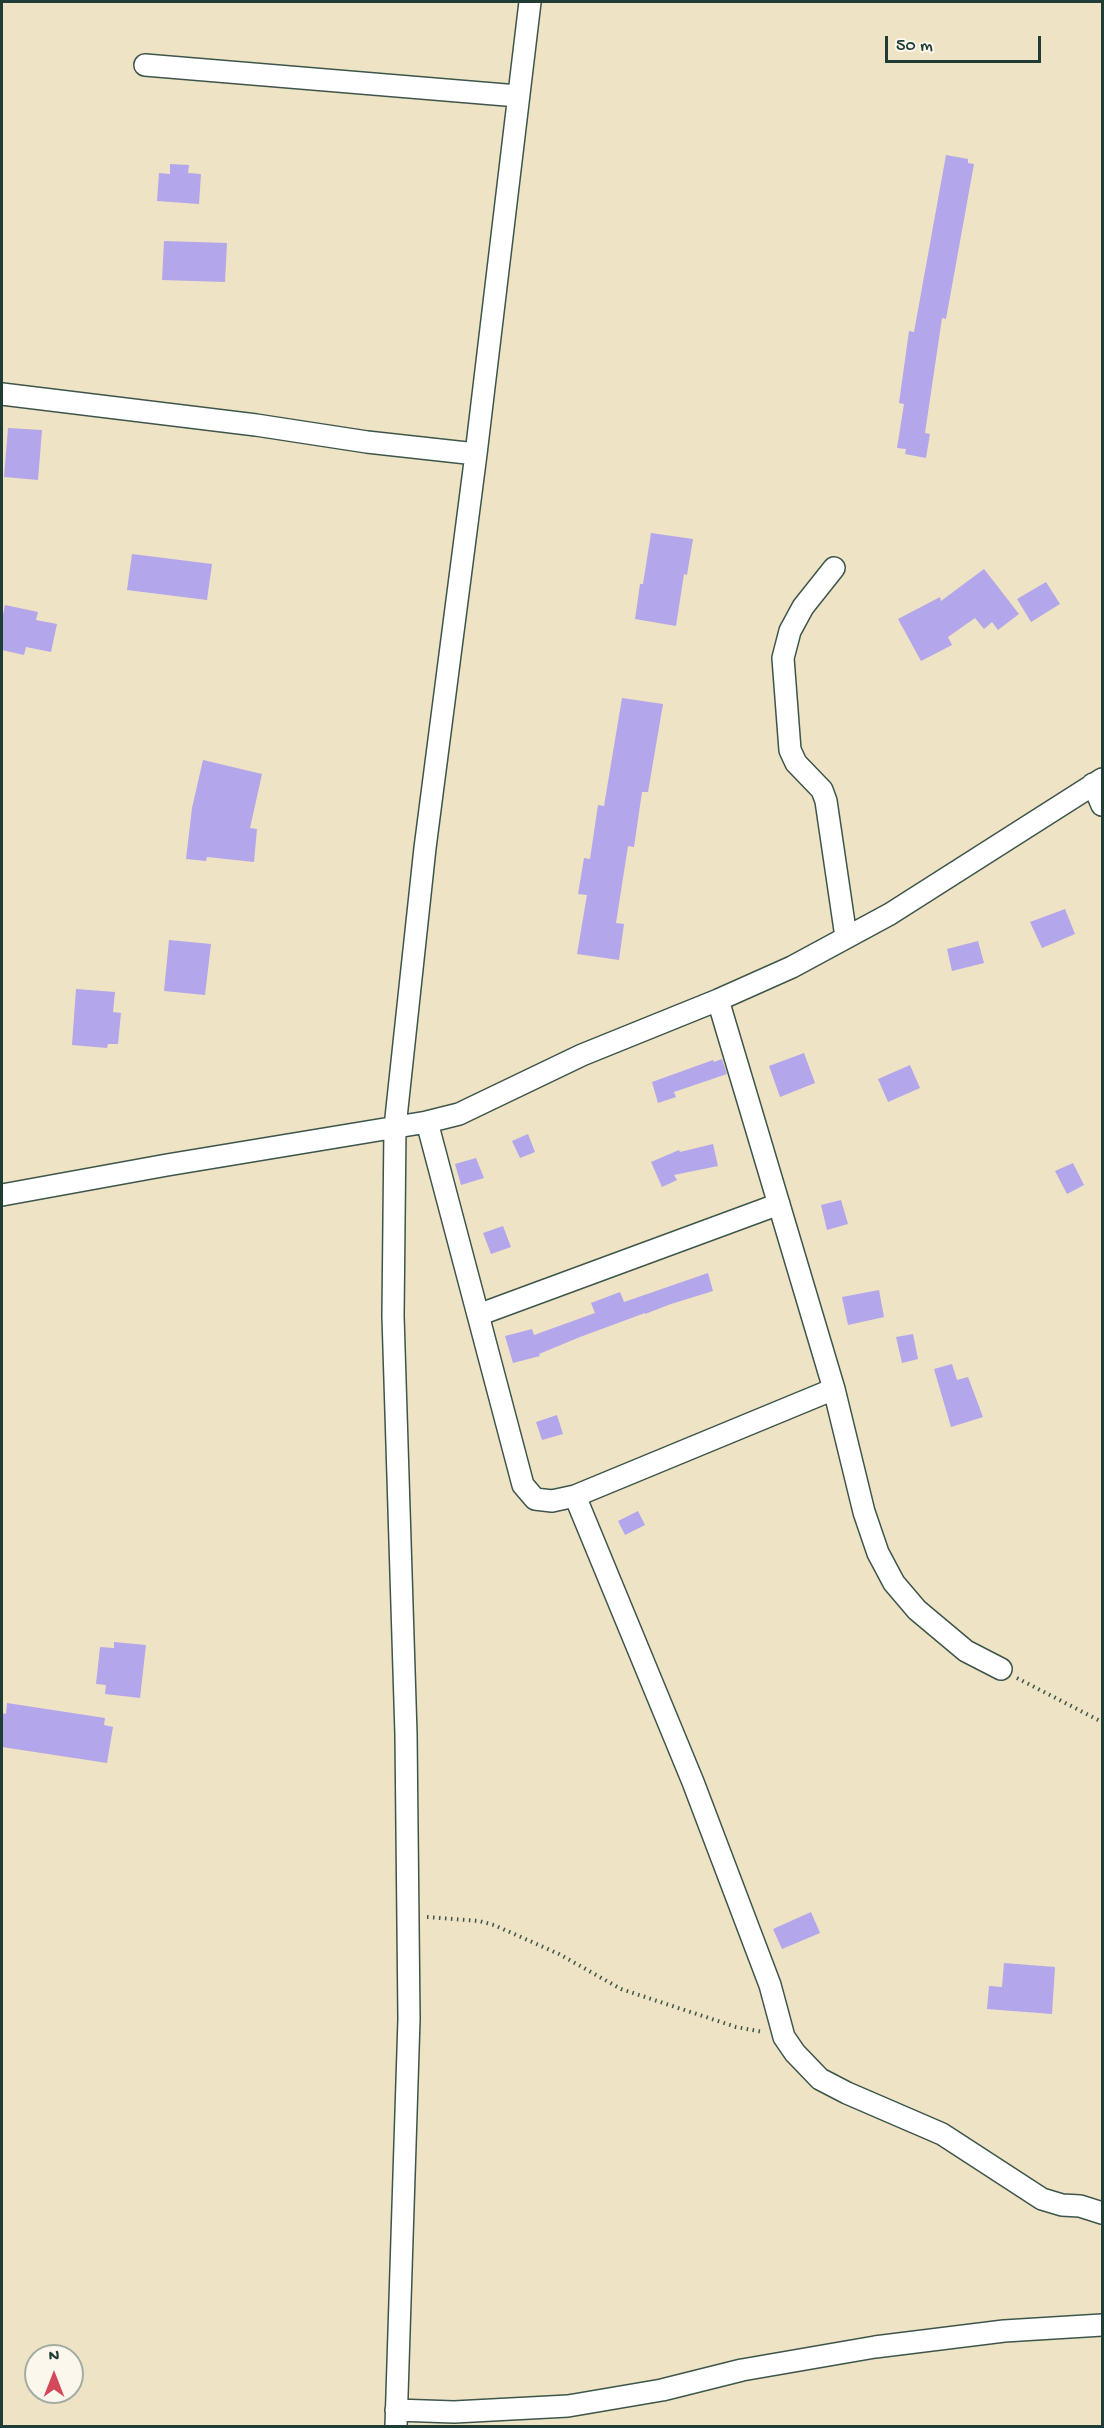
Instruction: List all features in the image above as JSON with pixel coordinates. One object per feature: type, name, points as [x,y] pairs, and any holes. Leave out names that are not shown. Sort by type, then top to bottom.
[{"type":"street","points":[[530,2],[476,454],[426,836],[395,1127],[393,1316],[406,1734],[409,1914],[409,2019],[396,2418],[454,2412],[568,2406],[662,2390],[742,2370],[875,2347],[1004,2331],[1102,2325]]},
{"type":"street","points":[[145,65],[518,96]]},
{"type":"street","points":[[2,394],[476,454]]},
{"type":"street","points":[[834,568],[803,607],[790,631],[783,658],[790,750],[796,763],[822,790],[826,801],[846,937]]},
{"type":"street","points":[[2,1195],[427,1122],[459,1114],[582,1055],[718,1000],[792,967],[890,914],[1098,781],[1102,806]]},
{"type":"street","points":[[718,1000],[834,1389],[864,1512],[878,1553],[894,1583],[917,1610],[966,1651],[1001,1669]]},
{"type":"street","points":[[427,1122],[523,1485],[535,1499],[552,1501],[575,1496],[834,1389]]},
{"type":"street","points":[[478,1315],[779,1204]]},
{"type":"street","points":[[575,1496],[693,1782],[770,1985],[784,2037],[795,2053],[820,2079],[942,2134],[1042,2199],[1102,2212]]},
{"type":"path","points":[[1001,1669],[1102,1722]]},
{"type":"path","points":[[409,1914],[487,1923],[559,1954],[621,1989],[736,2027],[784,2037]]},
{"type":"building","points":[[946,155],[968,159],[968,163],[974,164],[946,319],[942,318],[925,433],[930,434],[926,458],[905,454],[906,449],[897,448],[904,404],[899,403],[909,331],[914,332]]},
{"type":"building","points":[[170,164],[189,165],[188,173],[201,174],[199,204],[157,201],[159,173],[170,174]]},
{"type":"building","points":[[164,241],[227,243],[225,282],[162,280]]},
{"type":"building","points":[[8,428],[42,430],[38,480],[4,477]]},
{"type":"building","points":[[651,533],[693,539],[687,575],[684,574],[676,626],[635,619]]},
{"type":"building","points":[[132,554],[212,564],[207,600],[127,590]]},
{"type":"building","points":[[984,569],[1019,614],[998,630],[992,622],[984,629],[975,618],[948,637],[952,645],[921,661],[898,619],[940,597],[941,601]]},
{"type":"building","points":[[1046,582],[1060,604],[1031,622],[1017,599]]},
{"type":"building","points":[[5,605],[38,612],[36,620],[57,624],[51,652],[26,647],[24,655],[2,650],[2,620]]},
{"type":"building","points":[[622,698],[663,704],[648,792],[642,792],[634,847],[628,846],[616,923],[624,924],[619,960],[577,954],[587,895],[578,894],[584,858],[590,859],[598,805],[604,806]]},
{"type":"building","points":[[203,760],[262,774],[250,828],[257,829],[254,862],[207,857],[206,861],[186,859],[192,808]]},
{"type":"building","points":[[1065,909],[1075,934],[1042,948],[1030,922]]},
{"type":"building","points":[[169,940],[211,944],[205,995],[164,991]]},
{"type":"building","points":[[978,941],[984,963],[952,971],[947,949]]},
{"type":"building","points":[[76,989],[115,992],[113,1012],[121,1013],[118,1044],[108,1044],[107,1048],[72,1045]]},
{"type":"building","points":[[804,1053],[815,1083],[780,1097],[769,1066]]},
{"type":"building","points":[[722,1059],[727,1074],[674,1092],[676,1097],[658,1103],[652,1082],[713,1060],[714,1062]]},
{"type":"building","points":[[910,1065],[920,1088],[888,1102],[878,1079]]},
{"type":"building","points":[[528,1134],[535,1152],[520,1158],[512,1141]]},
{"type":"building","points":[[713,1144],[718,1166],[674,1175],[677,1180],[662,1187],[651,1162],[679,1150],[680,1152]]},
{"type":"building","points":[[476,1158],[484,1178],[461,1185],[455,1164]]},
{"type":"building","points":[[1073,1163],[1084,1185],[1067,1194],[1055,1171]]},
{"type":"building","points":[[841,1200],[848,1224],[827,1230],[821,1205]]},
{"type":"building","points":[[503,1226],[511,1247],[491,1254],[483,1233]]},
{"type":"building","points":[[708,1273],[713,1291],[580,1337],[539,1354],[540,1356],[513,1363],[505,1336],[532,1329],[534,1335],[595,1313],[591,1303],[620,1292],[624,1302]]},
{"type":"building","points":[[879,1290],[884,1317],[848,1325],[842,1297]]},
{"type":"building","points":[[913,1334],[918,1359],[902,1363],[896,1337]]},
{"type":"building","points":[[952,1364],[957,1380],[968,1377],[983,1417],[951,1427],[934,1369]]},
{"type":"building","points":[[557,1415],[563,1434],[542,1440],[536,1422]]},
{"type":"building","points":[[638,1511],[645,1525],[625,1535],[618,1521]]},
{"type":"building","points":[[114,1642],[146,1645],[140,1698],[105,1694],[106,1685],[96,1684],[100,1647],[114,1648]]},
{"type":"building","points":[[7,1703],[105,1718],[104,1725],[113,1727],[107,1763],[2,1747],[2,1713],[6,1714]]},
{"type":"building","points":[[811,1912],[820,1933],[782,1949],[773,1929]]},
{"type":"building","points":[[1004,1963],[1055,1967],[1052,2014],[987,2009],[989,1986],[1002,1987]]}]
